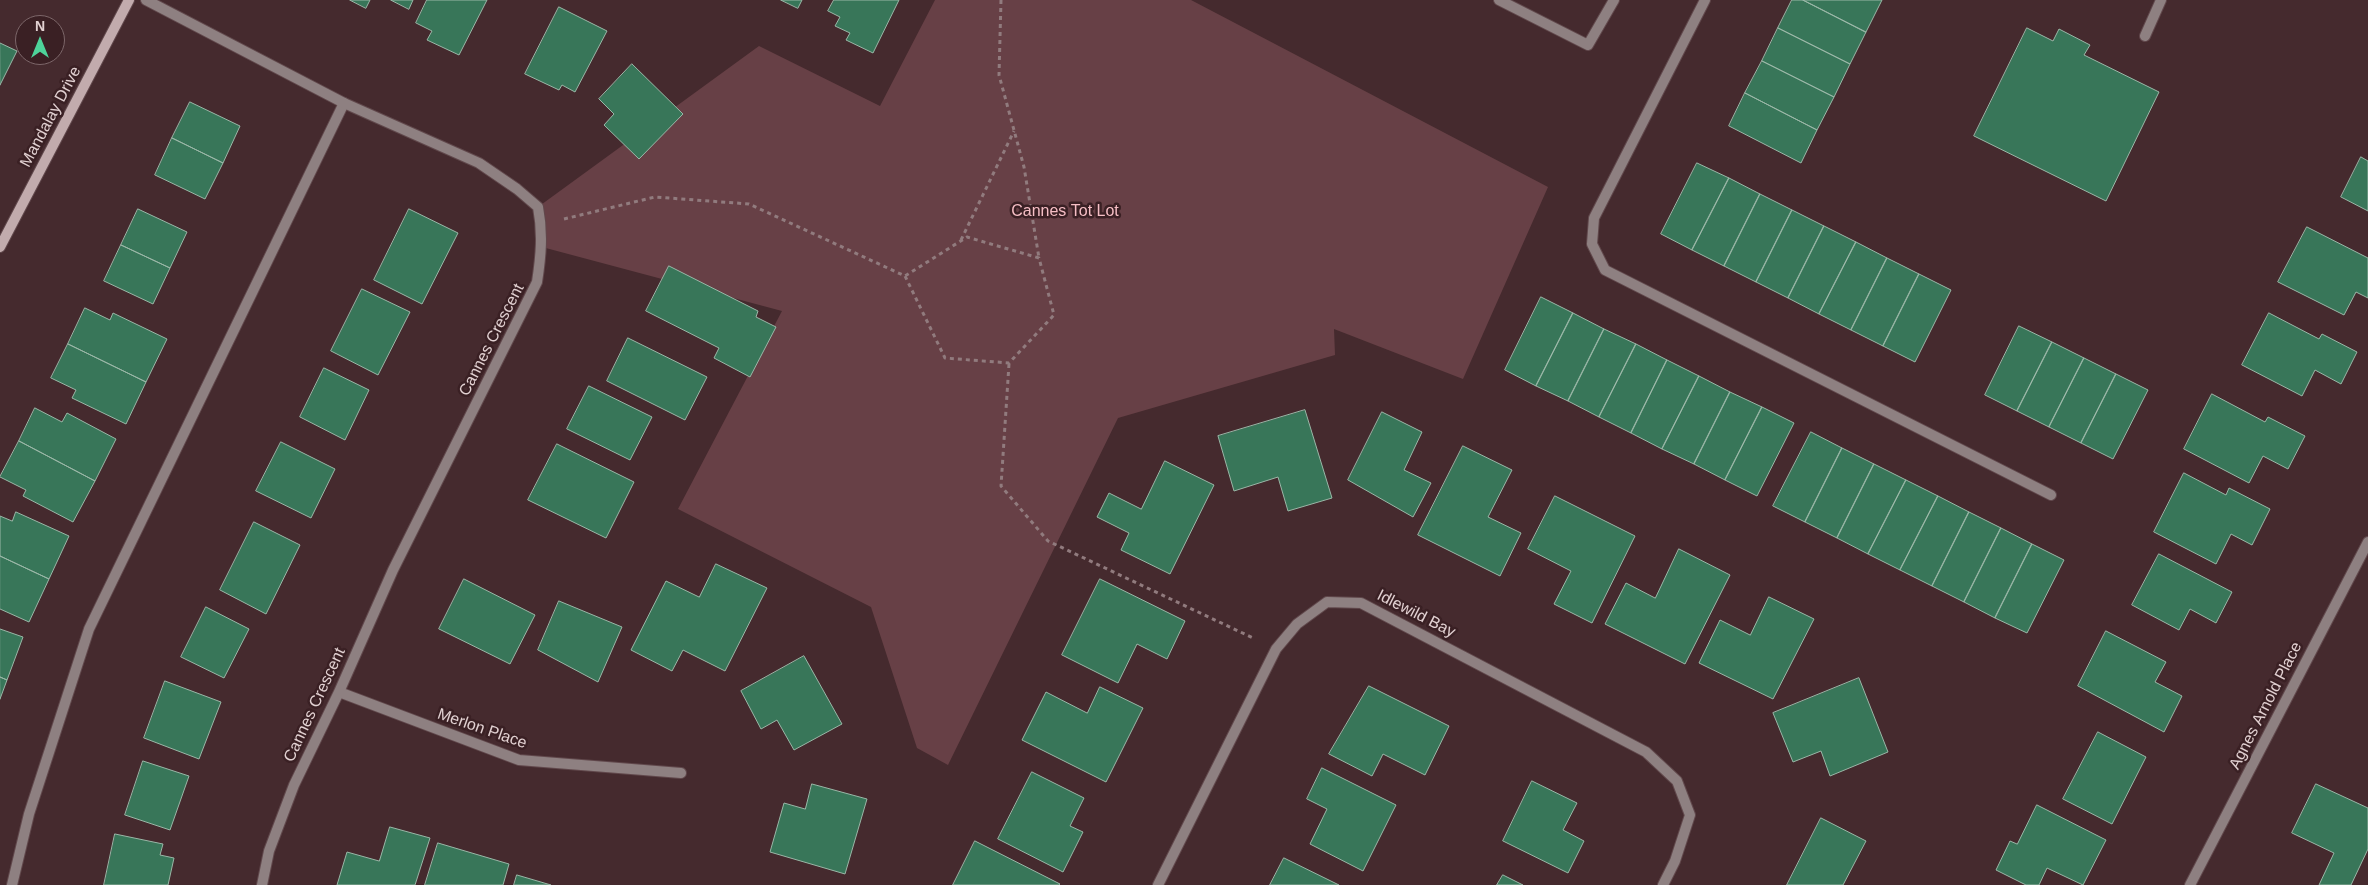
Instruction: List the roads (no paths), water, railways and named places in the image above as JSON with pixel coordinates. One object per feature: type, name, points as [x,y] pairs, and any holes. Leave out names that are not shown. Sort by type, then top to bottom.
[{"type":"street","name":"Mandalay Drive","points":[[0,247],[129,0]]},
{"type":"street","name":"Cannes Crescent","points":[[146,0],[344,103],[479,163],[517,189],[538,207],[541,224],[542,247],[538,282],[393,570],[339,692],[294,785],[269,851],[262,885]]},
{"type":"street","points":[[1499,0],[1588,45],[1614,0]]},
{"type":"street","points":[[1705,0],[1594,218],[1592,244],[1605,270],[2051,495]]},
{"type":"street","points":[[2145,36],[2161,0]]},
{"type":"street","points":[[12,885],[29,814],[89,629],[344,103]]},
{"type":"street","name":"Agnes Arnold Place","points":[[2190,885],[2368,542]]},
{"type":"street","name":"Idlewild Bay","points":[[1158,885],[1276,649],[1297,624],[1327,602],[1361,603],[1646,752],[1677,781],[1690,815],[1675,862],[1663,885]]},
{"type":"street","name":"Merlon Place","points":[[339,692],[519,760],[681,773]]},
{"type":"park label","name":"Cannes Tot Lot","points":[[1065,212]]}]
